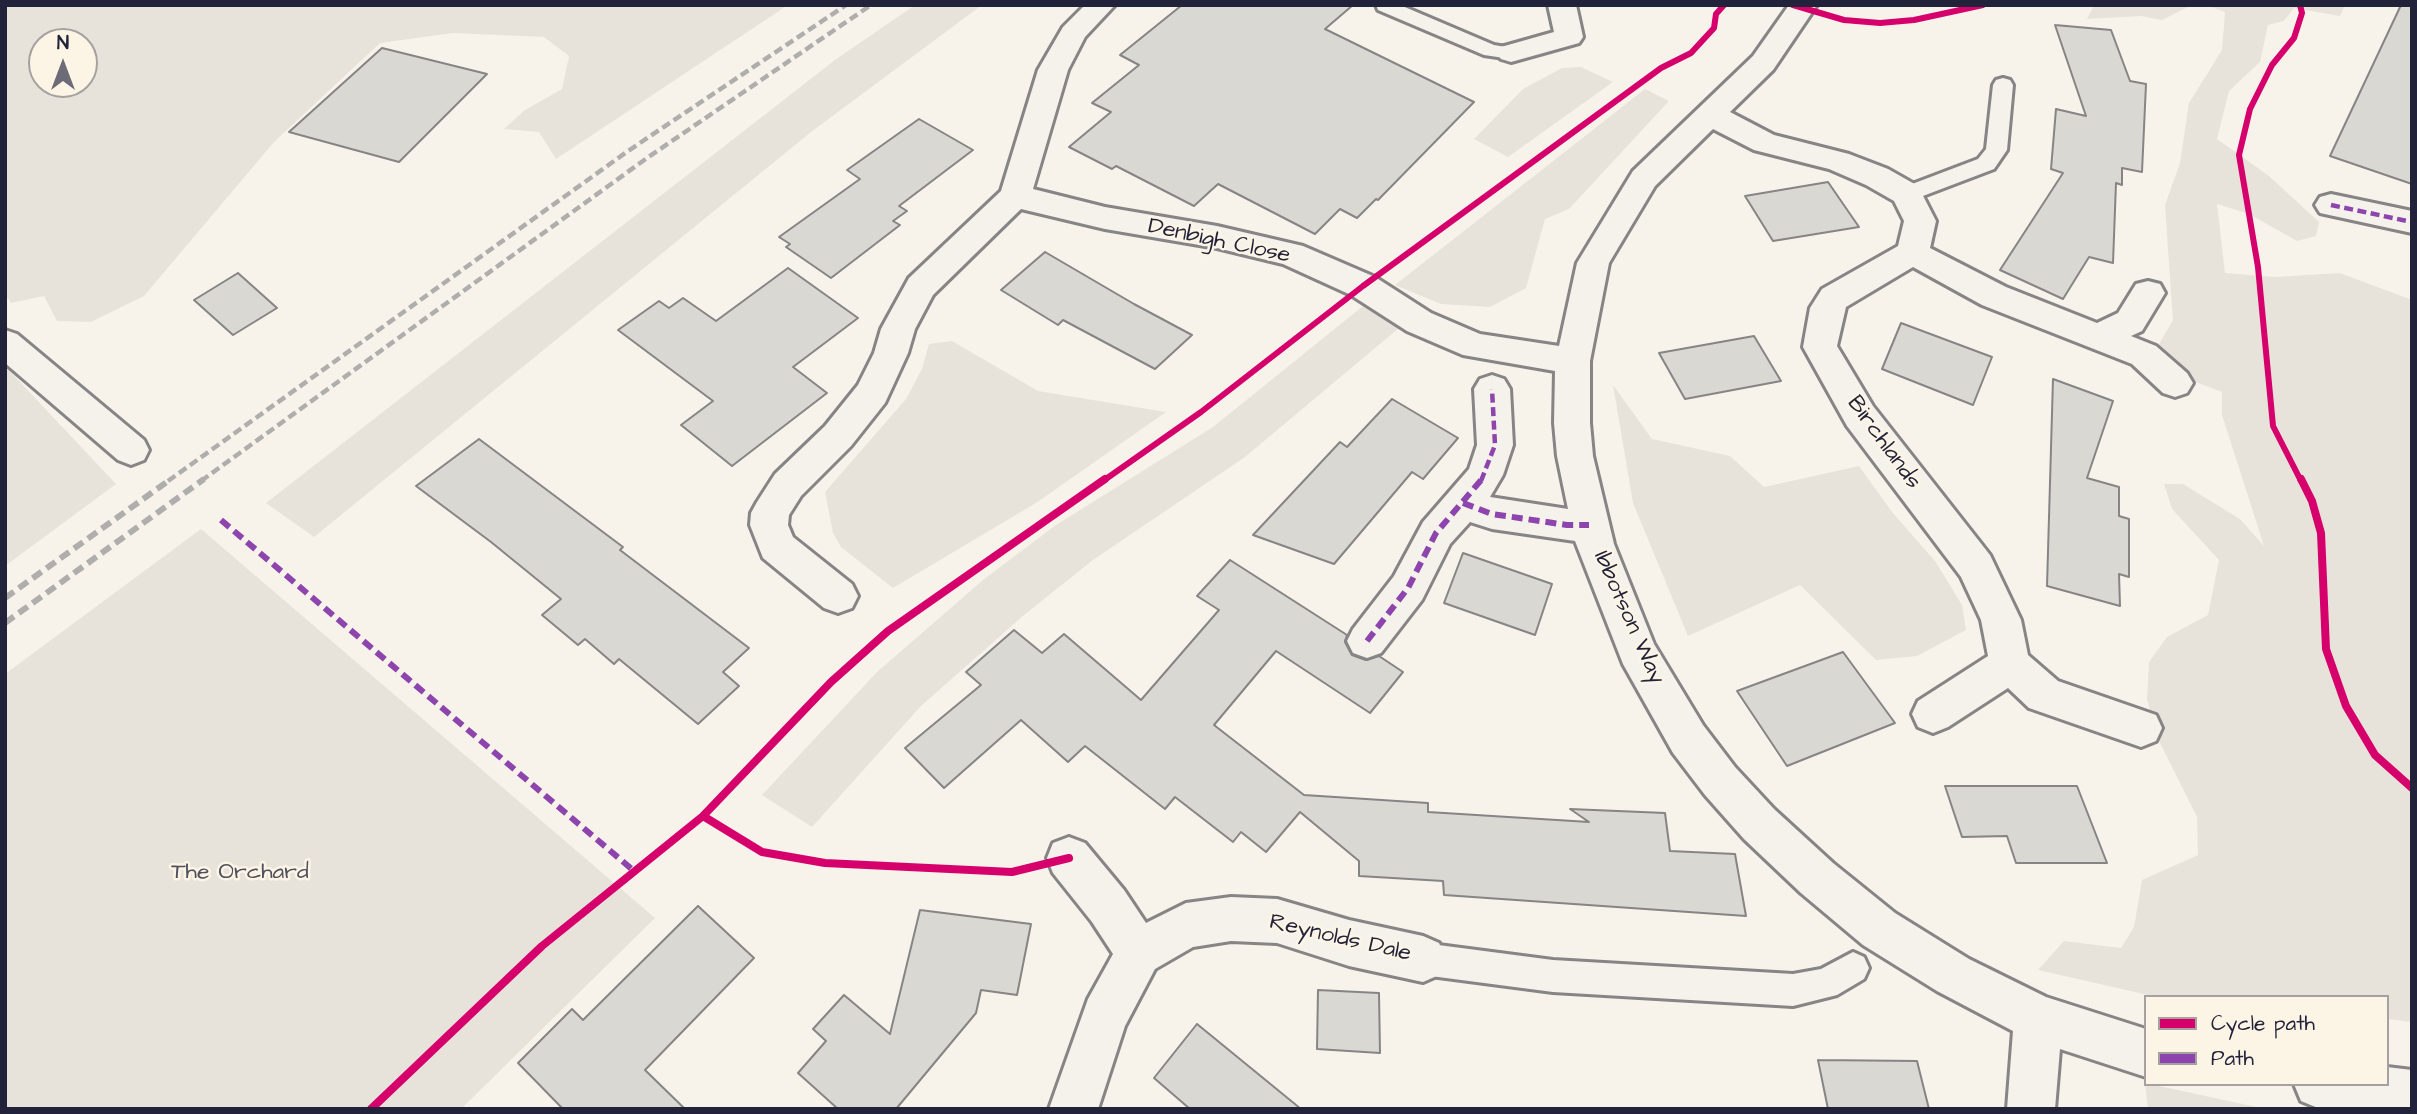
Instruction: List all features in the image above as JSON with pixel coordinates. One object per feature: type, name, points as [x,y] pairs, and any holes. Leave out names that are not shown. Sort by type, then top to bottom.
[{"type":"street","points":[[838,596],[777,547],[769,525],[770,513],[788,485],[838,436],[872,393],[891,353],[898,329],[921,287],[1015,196],[1029,159],[1053,70],[1073,33],[1101,5]]},
{"type":"street","points":[[1511,53],[1582,37],[1562,5]]},
{"type":"street","name":"Ibbotson Way","points":[[1803,5],[1763,63],[1644,179],[1593,263],[1573,361],[1575,456],[1589,525],[1637,652],[1688,738],[1735,798],[1817,878],[1879,929],[1953,975],[2038,1018],[2144,1052]]},
{"type":"street","points":[[1711,115],[1765,143],[1838,160],[1907,194],[1920,221],[1913,253],[1994,296],[2144,355],[2175,383]]},
{"type":"street","name":"Denbigh Close","points":[[1015,196],[1105,218],[1244,242],[1291,254],[1363,286],[1419,322],[1475,346],[1573,361]]},
{"type":"street","points":[[2331,205],[2412,222]]},
{"type":"street","name":"Birchlands","points":[[1913,253],[1856,283],[1834,298],[1827,308],[1820,347],[1860,416],[1976,567],[2001,620],[2010,664]]},
{"type":"street","points":[[2099,336],[2130,322],[2148,293]]},
{"type":"street","points":[[5,342],[131,450]]},
{"type":"street","points":[[1367,641],[1408,588],[1436,533],[1485,475],[1495,445],[1492,388]]},
{"type":"street","points":[[1463,503],[1492,514],[1567,525],[1589,525]]},
{"type":"street","points":[[1933,714],[2010,664],[2044,695],[2141,728]]},
{"type":"street","points":[[1069,858],[1108,906],[1139,953],[1105,1016],[1073,1109]]},
{"type":"street","name":"Reynolds Dale","points":[[1139,953],[1186,925],[1277,920],[1349,943],[1423,959]]},
{"type":"street","points":[[2031,1109],[2038,1018]]},
{"type":"street","points":[[2337,1086],[2412,1094]]},
{"type":"lane","points":[[1385,6],[1491,51],[1511,53]]},
{"type":"lane","points":[[1907,194],[1986,164],[1996,150],[2003,85]]},
{"type":"lane","points":[[1423,959],[1553,976],[1793,990],[1826,984],[1853,968]]},
{"type":"green space","points":[[5,5],[788,5],[556,159],[539,132],[504,129],[525,110],[562,89],[569,56],[544,37],[453,33],[380,43],[274,142],[144,296],[91,322],[57,321],[44,296],[11,303],[5,294]]},
{"type":"green space","points":[[915,5],[982,5],[811,132],[314,537],[266,503],[835,60]]},
{"type":"green space","points":[[2094,5],[2192,5],[2162,20],[2141,16],[2087,19]]},
{"type":"green space","points":[[2206,5],[2345,5],[2340,16],[2294,8],[2284,21],[2268,25],[2260,62],[2229,91],[2217,139],[2269,176],[2319,222],[2316,236],[2297,241],[2249,214],[2217,204],[2225,273],[2275,277],[2340,273],[2412,300],[2412,1022],[2389,1019],[2389,995],[2148,995],[2038,970],[2064,941],[2121,948],[2134,927],[2142,880],[2198,855],[2197,817],[2158,739],[2147,699],[2149,662],[2167,637],[2208,615],[2219,560],[2172,509],[2164,484],[2183,484],[2240,519],[2264,546],[2222,415],[2222,392],[2180,376],[2158,346],[2173,320],[2165,205],[2180,163],[2189,103],[2222,50],[2225,12]]},
{"type":"green space","points":[[1581,67],[1613,82],[1508,157],[1474,139],[1523,89],[1562,68]]},
{"type":"green space","points":[[1645,89],[1669,101],[1569,209],[1545,219],[1526,288],[1490,307],[1441,304],[1395,285]]},
{"type":"green space","points":[[1363,306],[1399,328],[1245,457],[1093,560],[1024,615],[921,706],[812,827],[762,795],[877,672],[983,580],[1056,525],[1213,427]]},
{"type":"green space","points":[[952,341],[1038,391],[1166,412],[1036,503],[893,588],[841,547],[833,533],[825,492],[906,399],[922,369],[929,344]]},
{"type":"green space","points":[[5,366],[116,484],[5,566]]},
{"type":"green space","points":[[1613,385],[1652,439],[1730,456],[1764,487],[1859,466],[1892,512],[1935,561],[1962,605],[1966,630],[1917,656],[1876,660],[1800,585],[1688,636],[1633,503]]},
{"type":"green space","name":"The Orchard","points":[[201,529],[655,918],[461,1109],[5,1109],[5,674]]},
{"type":"green space","points":[[2145,1086],[2159,1086],[2268,1109],[2148,1109]]},
{"type":"building","points":[[1182,5],[1353,5],[1325,29],[1474,102],[1357,218],[1340,209],[1315,234],[1218,184],[1194,206],[1116,166],[1112,169],[1069,147],[1111,112],[1092,103],[1139,65],[1120,55]]},
{"type":"building","points":[[2401,5],[2412,5],[2412,184],[2330,156]]},
{"type":"building","points":[[2055,25],[2111,30],[2130,81],[2146,84],[2142,172],[2122,168],[2122,185],[2116,183],[2113,263],[2089,257],[2063,299],[2000,270],[2063,173],[2051,169],[2056,109],[2086,116]]},
{"type":"building","points":[[382,48],[487,74],[399,162],[289,132]]},
{"type":"building","points":[[919,119],[973,150],[899,206],[907,211],[893,221],[900,225],[831,278],[786,247],[790,244],[779,237],[860,179],[847,170]]},
{"type":"building","points":[[1828,182],[1859,227],[1773,241],[1745,196]]},
{"type":"building","points":[[1045,252],[1192,335],[1155,369],[1063,320],[1058,325],[1001,290]]},
{"type":"building","points":[[788,268],[858,318],[793,367],[827,393],[732,466],[681,425],[713,401],[618,330],[659,301],[669,308],[683,298],[716,321]]},
{"type":"building","points":[[238,273],[277,308],[233,335],[194,300]]},
{"type":"building","points":[[1901,323],[1992,357],[1973,405],[1882,369]]},
{"type":"building","points":[[1754,336],[1781,381],[1685,399],[1659,353]]},
{"type":"building","points":[[2053,379],[2113,401],[2087,478],[2119,487],[2119,516],[2129,519],[2129,577],[2119,574],[2120,606],[2047,586]]},
{"type":"building","points":[[1392,399],[1458,438],[1423,479],[1412,472],[1334,564],[1253,535],[1340,442],[1347,447]]},
{"type":"building","points":[[479,439],[623,547],[620,550],[749,648],[723,672],[739,686],[698,724],[619,659],[614,664],[585,639],[578,645],[542,615],[561,599],[416,486]]},
{"type":"building","points":[[1463,553],[1552,584],[1535,635],[1444,603]]},
{"type":"building","points":[[1230,560],[1347,635],[1345,642],[1352,655],[1366,660],[1379,656],[1403,672],[1370,713],[1276,651],[1214,725],[1304,795],[1428,803],[1428,812],[1589,822],[1570,809],[1665,813],[1670,851],[1735,854],[1746,916],[1444,895],[1443,881],[1359,876],[1359,861],[1300,812],[1266,852],[1241,832],[1233,842],[1175,797],[1165,809],[1085,746],[1068,762],[1021,720],[944,788],[905,748],[981,685],[966,672],[1014,630],[1042,653],[1064,634],[1141,700],[1219,610],[1197,596]]},
{"type":"building","points":[[1843,652],[1895,723],[1787,766],[1737,691]]},
{"type":"building","points":[[1945,786],[2077,786],[2107,863],[2016,863],[2007,836],[1962,837]]},
{"type":"building","points":[[698,906],[754,958],[645,1070],[685,1109],[563,1109],[518,1063],[572,1009],[583,1020]]},
{"type":"building","points":[[920,910],[1031,924],[1017,995],[981,990],[976,1013],[896,1109],[838,1109],[798,1073],[826,1041],[813,1029],[844,995],[890,1034]]},
{"type":"building","points":[[1318,990],[1379,993],[1380,1053],[1317,1049]]},
{"type":"building","points":[[1197,1024],[1301,1109],[1190,1109],[1154,1078]]},
{"type":"building","points":[[1818,1060],[1917,1061],[1929,1109],[1828,1109]]},
{"type":"railway","points":[[168,481],[628,151],[846,5]]},
{"type":"railway","points":[[201,481],[647,158],[871,5]]},
{"type":"railway","points":[[5,598],[171,479]]},
{"type":"railway","points":[[5,623],[204,479]]},
{"type":"marked path","points":[[2331,205],[2412,222]]},
{"type":"marked path","points":[[1367,641],[1408,588],[1436,533],[1485,475],[1495,445],[1492,389]]},
{"type":"marked path","points":[[1463,503],[1492,514],[1567,525],[1589,525]]},
{"type":"marked path","points":[[221,520],[634,871]]},
{"type":"cycle path","points":[[371,1109],[542,946],[703,816],[831,682],[888,631],[1201,412],[1363,286],[1661,68],[1691,53],[1714,28],[1716,14],[1724,5]]},
{"type":"cycle path","points":[[1793,5],[1844,20],[1880,23],[1914,20],[1983,5]]},
{"type":"cycle path","points":[[2300,5],[2302,13],[2294,38],[2272,65],[2250,109],[2239,155],[2258,267],[2273,426],[2312,501],[2321,533],[2326,649],[2346,706],[2375,755],[2412,788]]},
{"type":"cycle path","points":[[703,816],[762,852],[825,863],[1012,872],[1069,858]]}]
